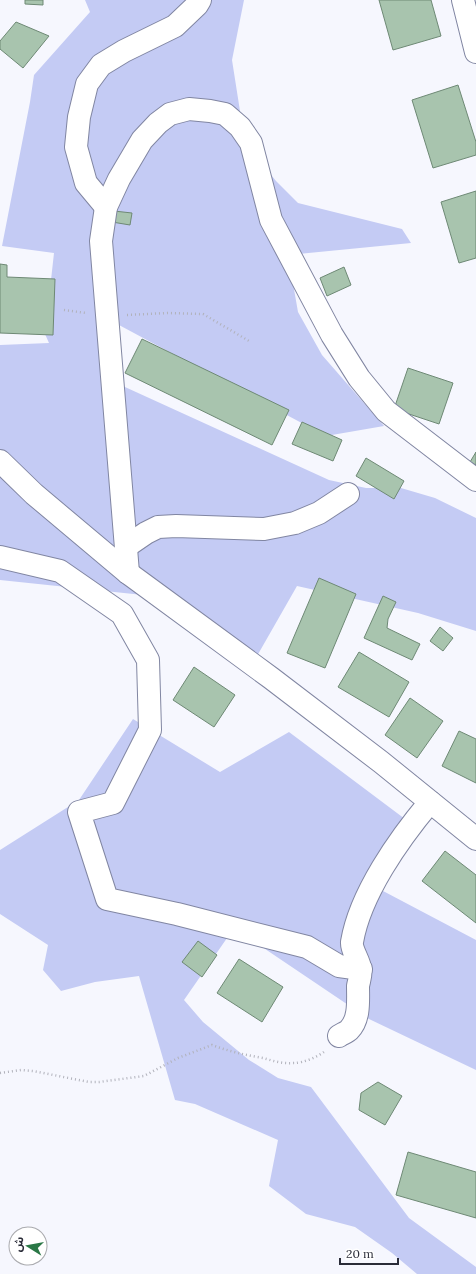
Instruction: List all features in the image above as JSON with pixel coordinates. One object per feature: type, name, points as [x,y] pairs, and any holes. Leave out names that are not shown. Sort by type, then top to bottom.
[{"type":"street","points":[[106,207],[86,183],[76,147],[79,117],[87,84],[101,65],[124,51],[175,26],[197,5],[200,0]]},
{"type":"street","points":[[462,0],[476,52]]},
{"type":"street","points":[[128,573],[101,241],[106,207],[128,162],[142,140],[158,123],[170,114],[189,109],[210,111],[224,114],[240,127],[251,143],[271,220],[332,334],[359,378],[386,411],[476,480]]},
{"type":"street","points":[[0,461],[34,494],[128,573],[271,678],[381,762],[476,839]]},
{"type":"street","points":[[127,546],[158,527],[176,526],[264,529],[295,523],[319,513],[348,494]]},
{"type":"street","points":[[0,557],[60,571],[122,614],[148,660],[150,730],[113,803],[79,812],[107,899],[177,914],[307,947],[339,966],[361,969]]},
{"type":"street","points":[[339,1036],[350,1029],[357,1017],[358,984],[361,969],[352,944],[361,911],[373,886],[392,853],[412,823],[430,802]]},
{"type":"path","points":[[64,310],[108,316],[167,312],[203,314],[249,342]]},
{"type":"path","points":[[0,1073],[21,1070],[33,1071],[88,1082],[99,1082],[144,1076],[178,1058],[212,1045],[226,1050],[278,1062],[294,1063],[324,1053],[339,1036]]},
{"type":"shaded area","points":[[85,0],[244,0],[232,60],[245,143],[276,181],[298,203],[402,229],[411,243],[288,255],[298,312],[322,355],[384,426],[326,436],[119,325],[114,382],[329,480],[366,488],[401,488],[435,498],[476,518],[476,631],[418,613],[297,586],[253,663],[143,595],[0,580],[0,345],[49,343],[45,334],[54,253],[2,246],[34,75],[90,12]]},
{"type":"shaded area","points":[[133,719],[220,772],[289,732],[417,828],[366,882],[476,940],[476,1070],[369,1019],[234,928],[184,1000],[203,1022],[249,1060],[278,1078],[311,1087],[409,1218],[476,1267],[476,1274],[417,1274],[392,1253],[355,1227],[306,1214],[269,1186],[278,1140],[195,1104],[175,1100],[139,976],[95,982],[61,991],[43,970],[48,945],[0,914],[0,850],[79,800]]},
{"type":"building","points":[[25,0],[43,0],[43,5],[25,4]]},
{"type":"building","points":[[379,0],[431,0],[441,36],[393,50]]},
{"type":"building","points":[[16,22],[49,36],[23,68],[0,49],[0,41]]},
{"type":"building","points":[[458,85],[476,142],[476,155],[433,168],[412,100]]},
{"type":"building","points":[[476,191],[476,258],[459,263],[441,202]]},
{"type":"building","points":[[114,211],[132,213],[130,225],[112,222]]},
{"type":"building","points":[[0,264],[7,265],[7,277],[55,279],[53,335],[0,333]]},
{"type":"building","points":[[344,267],[351,285],[327,296],[320,278]]},
{"type":"building","points":[[142,339],[289,410],[272,445],[125,373]]},
{"type":"building","points":[[408,368],[453,383],[439,424],[394,409]]},
{"type":"building","points":[[302,422],[342,440],[333,461],[292,444]]},
{"type":"building","points":[[476,452],[476,465],[470,462]]},
{"type":"building","points":[[366,458],[404,481],[394,499],[356,476]]},
{"type":"building","points":[[319,578],[356,594],[325,668],[287,653]]},
{"type":"building","points":[[383,596],[396,602],[388,619],[387,628],[420,644],[412,660],[364,638]]},
{"type":"building","points":[[440,627],[453,638],[443,651],[430,641]]},
{"type":"building","points":[[359,652],[409,682],[389,717],[338,687]]},
{"type":"building","points":[[194,667],[235,695],[214,727],[173,700]]},
{"type":"building","points":[[410,698],[443,721],[417,758],[385,735]]},
{"type":"building","points":[[459,731],[476,739],[476,783],[442,766]]},
{"type":"building","points":[[445,851],[476,875],[476,923],[422,881]]},
{"type":"building","points":[[198,941],[217,955],[202,977],[182,962]]},
{"type":"building","points":[[239,959],[283,987],[262,1022],[217,993]]},
{"type":"building","points":[[378,1082],[402,1096],[385,1125],[359,1110],[361,1093]]},
{"type":"building","points":[[408,1152],[476,1172],[476,1218],[396,1195]]}]
